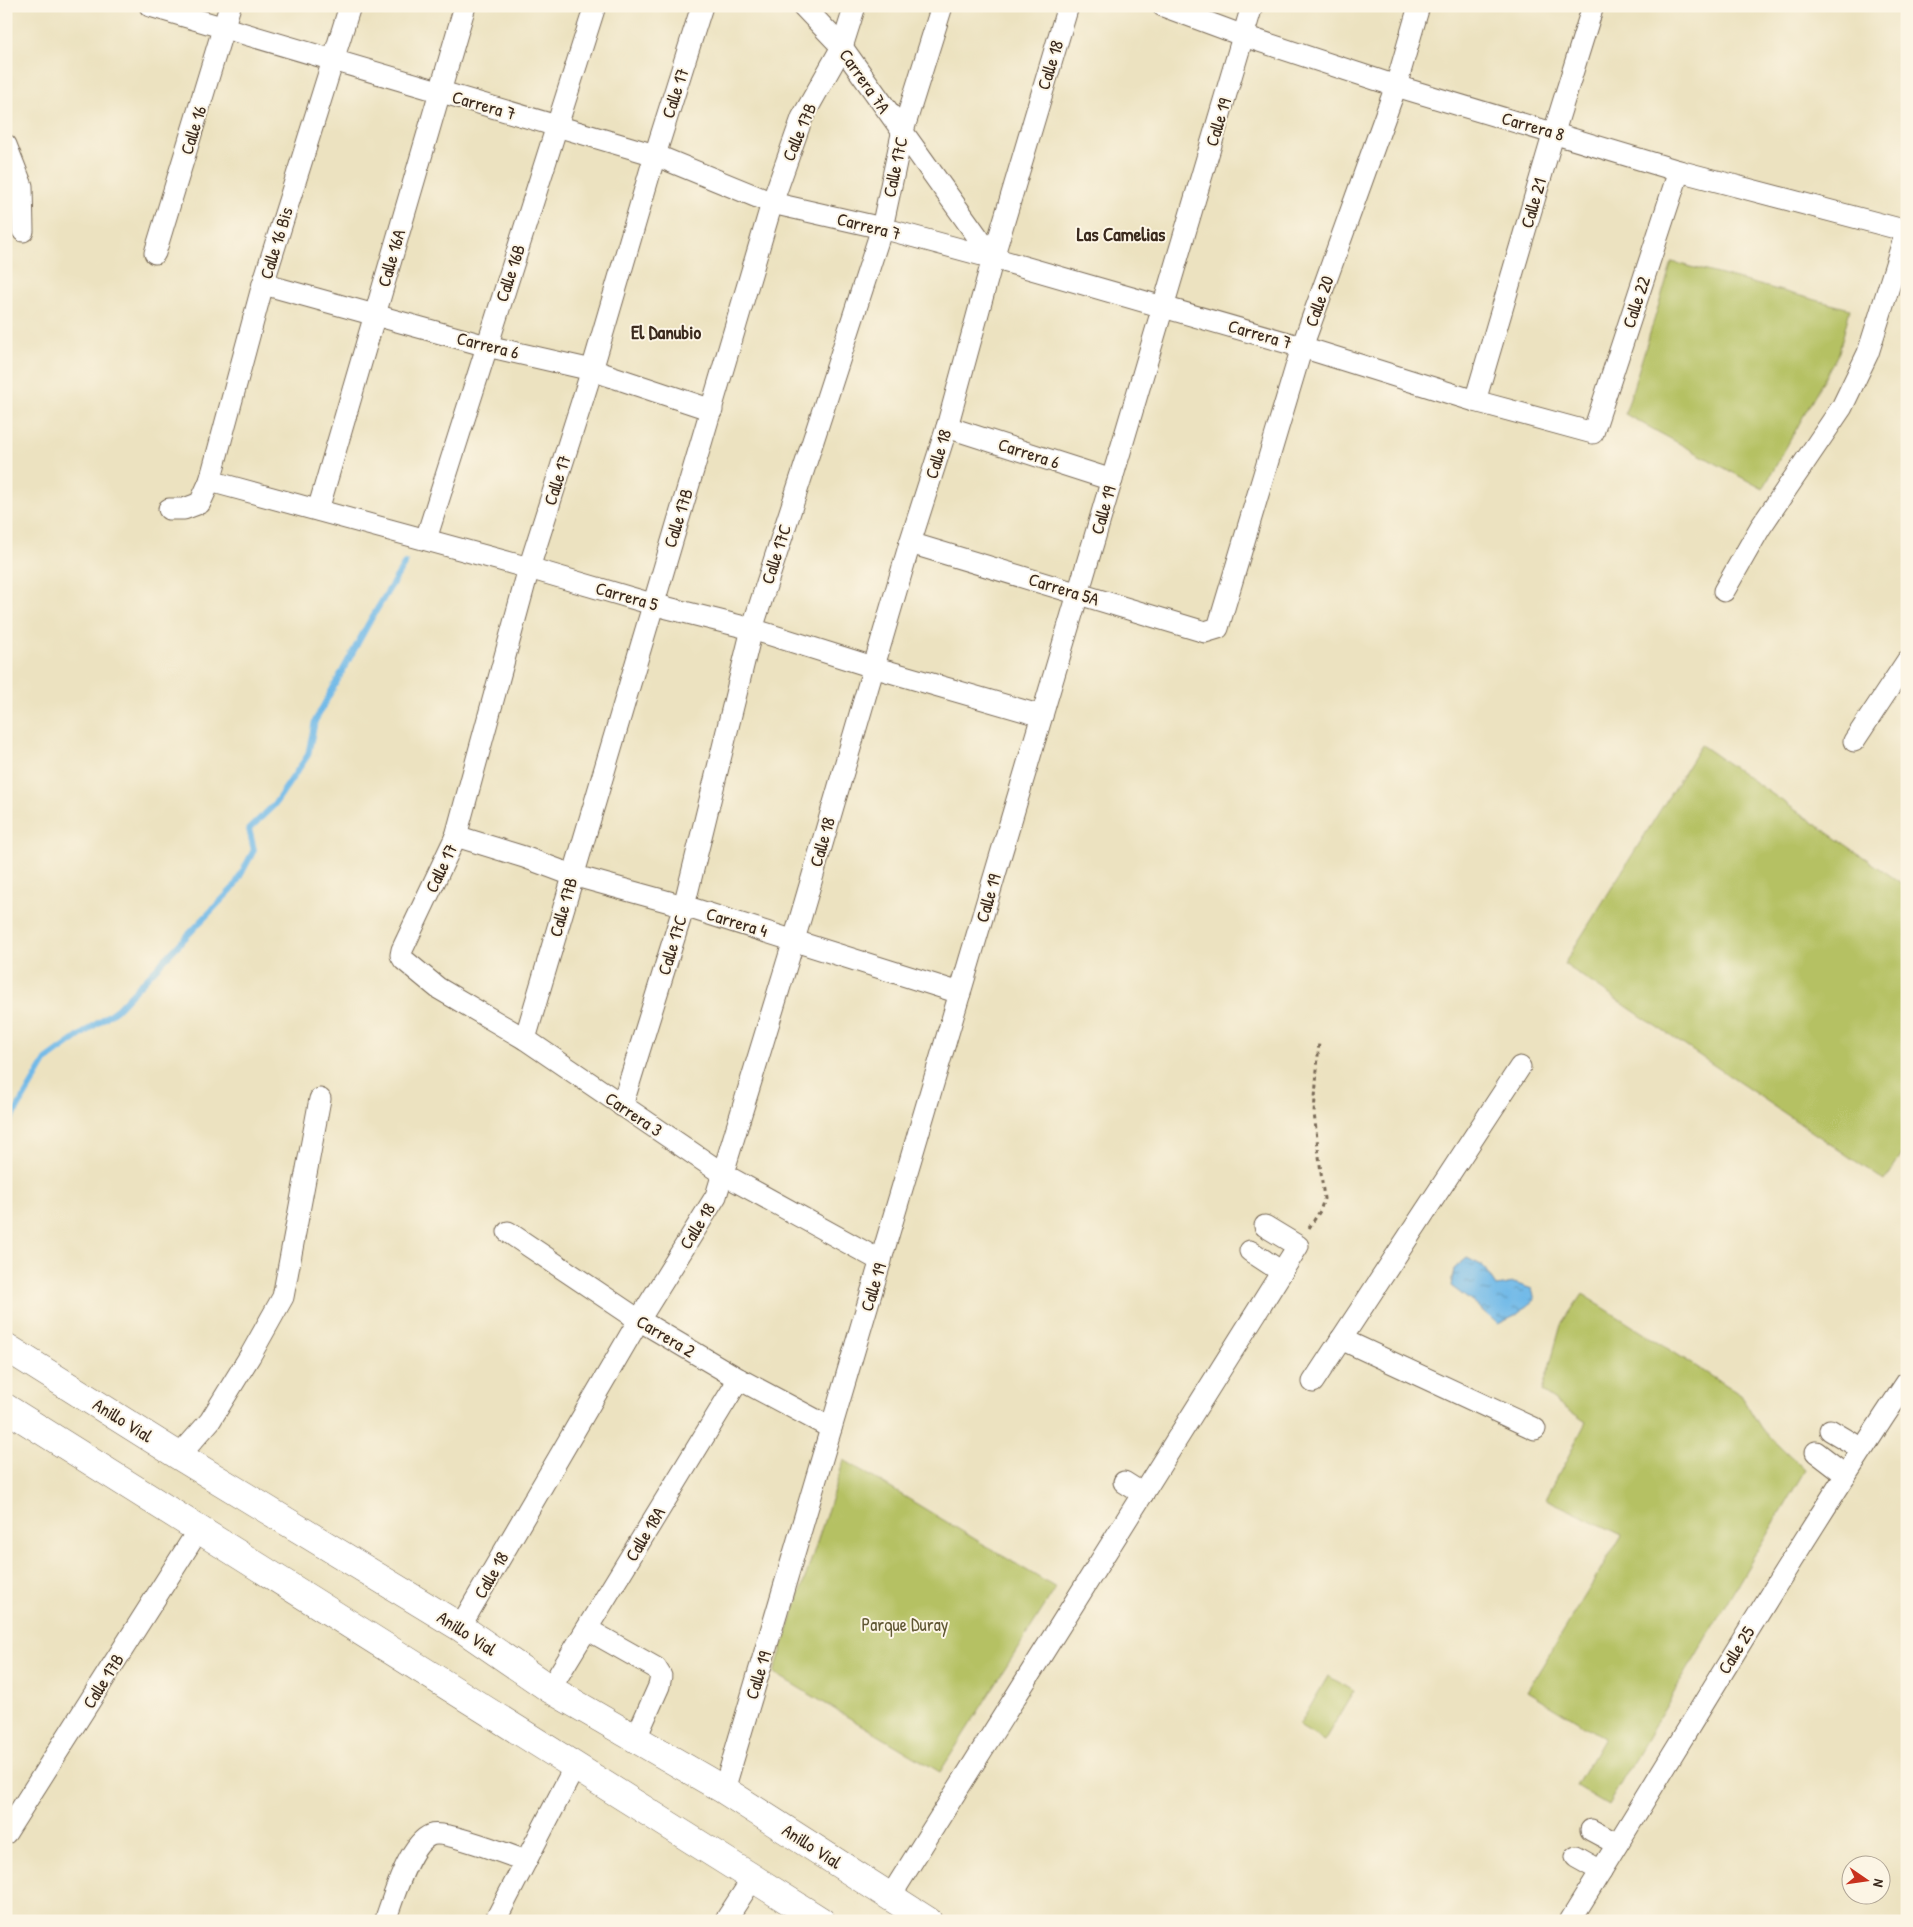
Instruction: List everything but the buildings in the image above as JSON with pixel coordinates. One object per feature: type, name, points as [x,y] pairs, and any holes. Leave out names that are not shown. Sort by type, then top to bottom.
[{"type":"highway","name":"Anillo Vial","points":[[6,1346],[179,1456],[460,1628],[550,1689],[724,1790],[928,1921]]},
{"type":"highway","points":[[6,1408],[821,1921]]},
{"type":"street","name":"Carrera 7","points":[[150,6],[655,155],[772,203],[882,228],[993,258],[1164,306],[1475,401],[1593,433]]},
{"type":"street","name":"Calle 16","points":[[155,253],[230,6]]},
{"type":"street","name":"Calle 16 Bis","points":[[169,509],[184,509],[200,503],[210,481],[263,284],[350,6]]},
{"type":"street","name":"Calle 16A","points":[[318,510],[465,6]]},
{"type":"street","name":"Calle 16B","points":[[426,540],[595,6]]},
{"type":"street","name":"Calle 17","points":[[402,950],[456,836],[529,568],[592,370],[655,155],[702,6]]},
{"type":"street","name":"Carrera 7A","points":[[803,6],[842,47],[902,134],[993,258]]},
{"type":"street","name":"Calle 17B","points":[[525,1039],[772,203],[802,118],[842,47],[855,6]]},
{"type":"street","name":"Calle 17C","points":[[622,1106],[684,906],[752,629],[882,228],[902,134],[942,6]]},
{"type":"street","name":"Calle 18","points":[[460,1628],[639,1320],[716,1196],[794,940],[910,543],[947,426],[993,258],[1068,6]]},
{"type":"street","name":"Carrera 8","points":[[1163,6],[1244,36],[1396,86],[1679,171],[1907,230]]},
{"type":"street","name":"Calle 19","points":[[724,1790],[1252,6]]},
{"type":"street","name":"Calle 20","points":[[1218,628],[1302,347],[1396,86],[1419,6]]},
{"type":"street","name":"Calle 21","points":[[1475,401],[1554,132],[1594,6]]},
{"type":"street","points":[[6,145],[22,186],[23,231]]},
{"type":"street","name":"Calle 22","points":[[1593,433],[1679,171]]},
{"type":"street","points":[[1724,592],[1760,528],[1842,407],[1868,353],[1907,230]]},
{"type":"street","name":"Carrera 6","points":[[263,284],[487,346],[592,370],[712,410]]},
{"type":"street","name":"Carrera 6","points":[[947,426],[1112,480]]},
{"type":"street","name":"Carrera 5","points":[[210,481],[529,568],[652,604],[752,629],[873,667],[1042,716]]},
{"type":"street","name":"Carrera 5A","points":[[910,543],[1205,632],[1218,628]]},
{"type":"street","points":[[1854,741],[1907,661]]},
{"type":"street","name":"Carrera 4","points":[[456,836],[524,857],[572,875],[684,906],[960,993]]},
{"type":"street","name":"Carrera 3","points":[[402,950],[401,956],[404,960],[438,988],[525,1039],[723,1174],[881,1261]]},
{"type":"street","points":[[1313,1382],[1520,1067]]},
{"type":"street","points":[[179,1456],[210,1421],[283,1297],[320,1099]]},
{"type":"street","points":[[890,1897],[1298,1246],[1265,1226]]},
{"type":"street","name":"Carrera 2","points":[[508,1232],[639,1320],[739,1378],[831,1428]]},
{"type":"street","points":[[1250,1251],[1282,1272]]},
{"type":"street","points":[[1341,1339],[1535,1429]]},
{"type":"street","name":"Calle 18A","points":[[550,1689],[739,1378]]},
{"type":"street","name":"Calle 25","points":[[1570,1921],[1862,1449],[1907,1382]]},
{"type":"street","points":[[1830,1430],[1862,1449]]},
{"type":"street","points":[[1816,1452],[1846,1475]]},
{"type":"street","points":[[1124,1482],[1143,1494]]},
{"type":"street","name":"Calle 17B","points":[[6,1834],[199,1529]]},
{"type":"street","points":[[587,1629],[656,1668],[661,1676],[659,1686],[636,1740]]},
{"type":"street","points":[[495,1921],[575,1766]]},
{"type":"street","points":[[1591,1830],[1617,1844]]},
{"type":"street","points":[[384,1921],[411,1857],[420,1842],[432,1834],[450,1836],[526,1861]]},
{"type":"street","points":[[1576,1857],[1601,1871]]},
{"type":"street","points":[[725,1921],[753,1878]]},
{"type":"path","points":[[1298,1246],[1320,1211],[1324,1199],[1314,1113],[1319,1041]]},
{"type":"green space","points":[[1672,262],[1850,309],[1839,352],[1763,489],[1625,414]]},
{"type":"green space","points":[[1701,745],[1907,887],[1907,1147],[1885,1181],[1564,964]]},
{"type":"green space","points":[[1582,1294],[1741,1395],[1761,1428],[1805,1470],[1608,1805],[1576,1786],[1604,1738],[1527,1691],[1622,1535],[1546,1499],[1586,1422],[1542,1392],[1561,1325]]},
{"type":"green space","name":"Parque Duray","points":[[844,1460],[1056,1588],[940,1772],[774,1673]]},
{"type":"green space","points":[[1328,1676],[1354,1691],[1324,1741],[1299,1726]]},
{"type":"water","points":[[1467,1258],[1483,1266],[1496,1286],[1514,1283],[1532,1289],[1535,1300],[1515,1316],[1498,1324],[1451,1286],[1454,1269]]},
{"type":"waterway","points":[[6,1128],[46,1060],[117,1009],[234,887],[254,850],[249,829],[274,805],[308,755],[315,721],[371,619],[405,563]]},
{"type":"district","name":"Las Camelias","points":[[1121,234]]},
{"type":"district","name":"El Danubio","points":[[666,332]]}]
